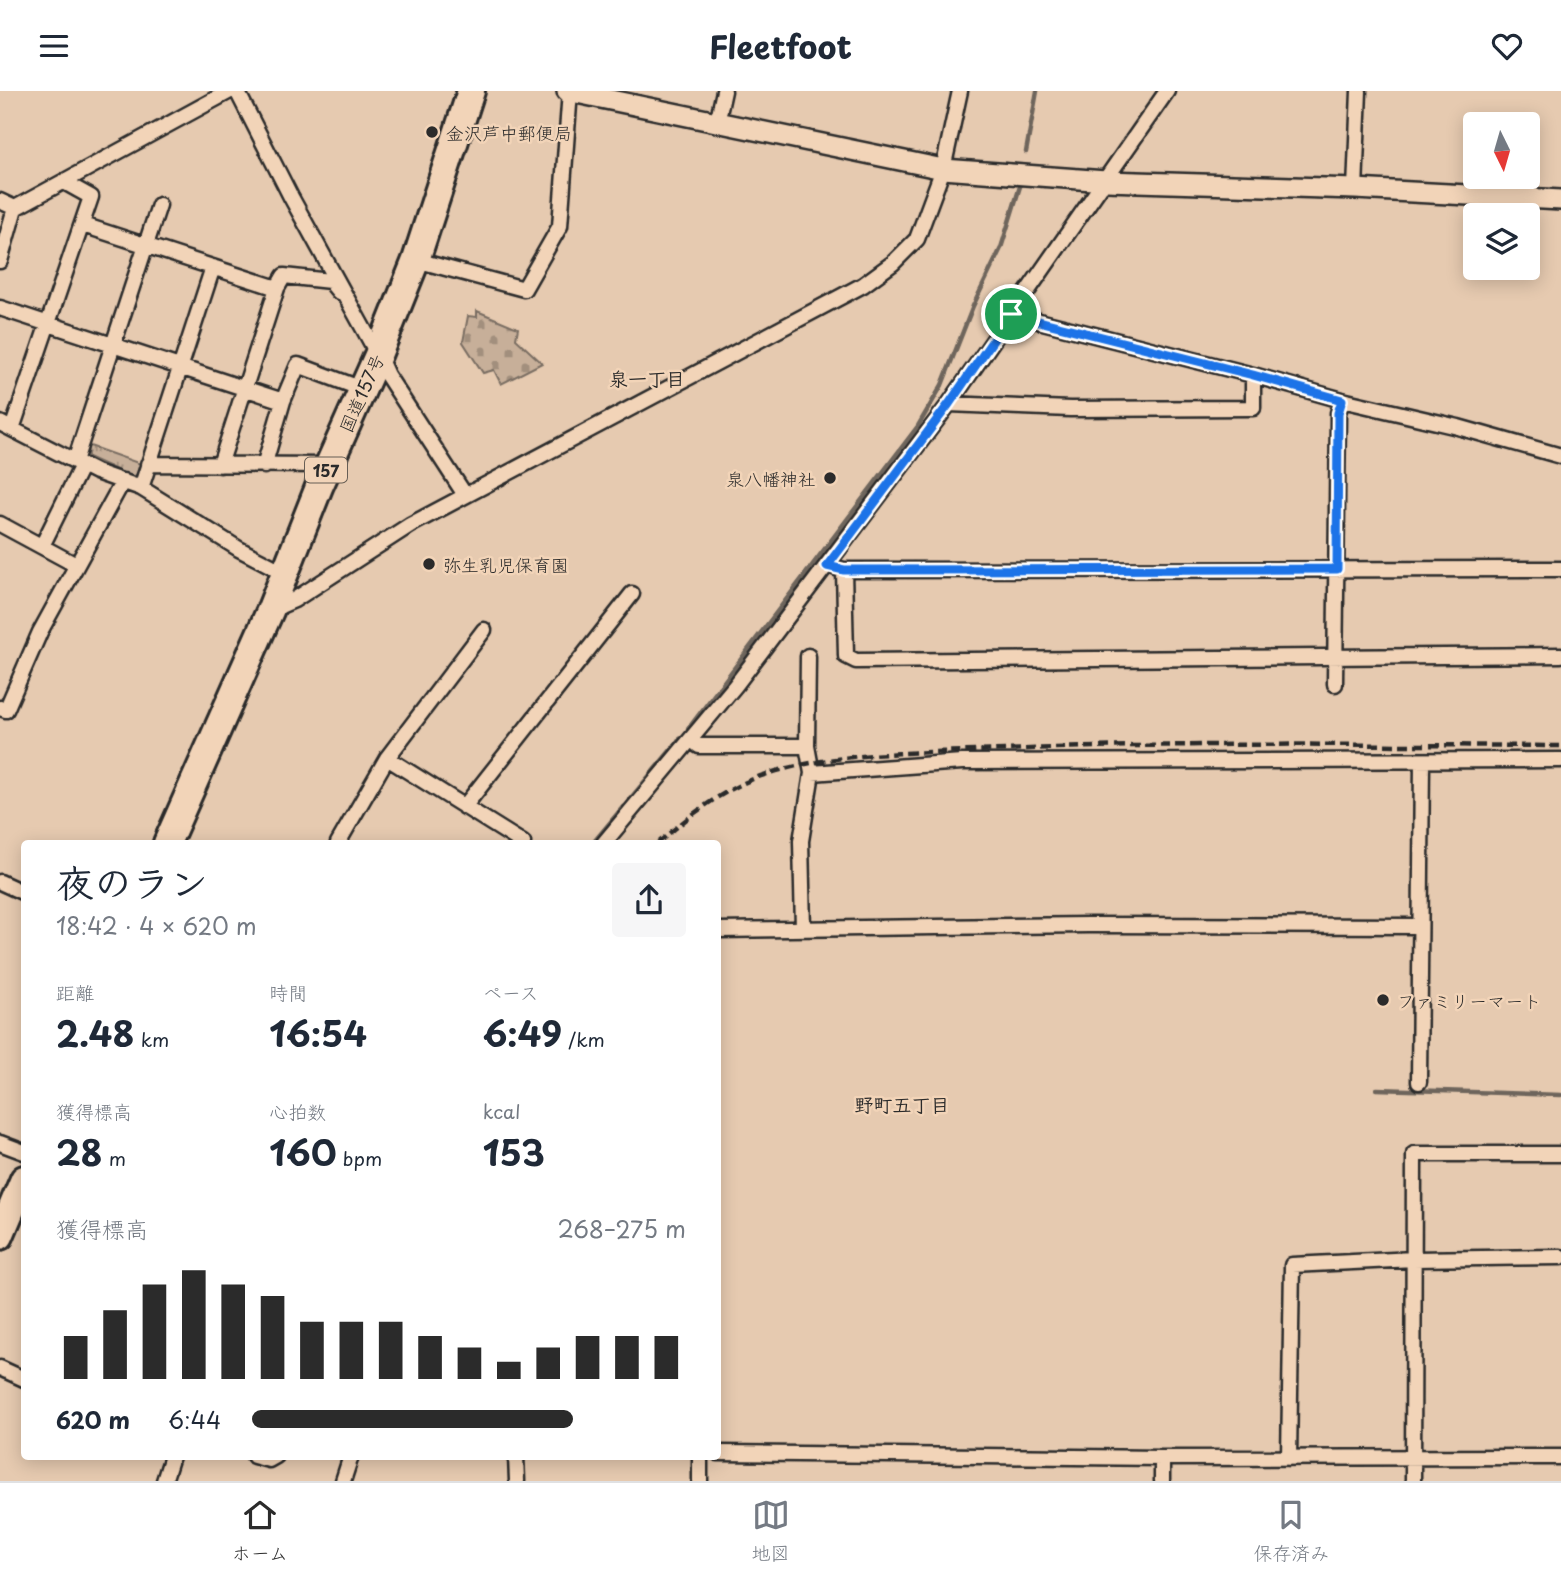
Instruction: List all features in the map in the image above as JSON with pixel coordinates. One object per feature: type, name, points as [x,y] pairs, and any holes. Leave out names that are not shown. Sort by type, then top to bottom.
[{"type":"highway","name":"国道157号","points":[[172,840],[416,260],[471,91]]},
{"type":"highway","points":[[0,1235],[21,1186]]},
{"type":"street","points":[[0,261],[15,208],[230,91]]},
{"type":"street","points":[[237,91],[387,375],[466,495]]},
{"type":"street","points":[[416,260],[524,289],[560,226],[568,91],[943,169],[1106,181],[1561,199]]},
{"type":"street","points":[[717,123],[724,91]]},
{"type":"street","points":[[270,611],[294,600],[410,525],[863,285],[893,263],[917,239],[943,169],[960,91]]},
{"type":"street","points":[[607,840],[735,687],[949,404],[1167,91]]},
{"type":"street","points":[[1354,189],[1359,91]]},
{"type":"street","points":[[64,182],[91,197],[48,325],[6,426],[78,463],[141,488],[239,549],[285,573]]},
{"type":"street","points":[[0,201],[15,208]]},
{"type":"street","points":[[42,546],[78,463],[159,205]]},
{"type":"street","points":[[83,225],[278,288]]},
{"type":"street","points":[[141,488],[213,267]]},
{"type":"street","points":[[220,465],[284,276],[330,281],[352,306]]},
{"type":"street","points":[[0,308],[283,401]]},
{"type":"street","points":[[1011,314],[1342,400],[1458,427],[1561,456]]},
{"type":"street","points":[[264,466],[283,401],[298,365],[362,389]]},
{"type":"street","points":[[949,404],[1057,409],[1253,408],[1253,375]]},
{"type":"street","points":[[1335,684],[1338,413],[1342,400]]},
{"type":"street","points":[[148,464],[329,465]]},
{"type":"street","points":[[0,708],[6,710],[40,632],[123,481]]},
{"type":"street","points":[[0,524],[76,565]]},
{"type":"street","points":[[827,566],[844,570],[1561,569]]},
{"type":"street","points":[[844,570],[846,656],[856,661],[1561,655]]},
{"type":"street","points":[[464,807],[632,594]]},
{"type":"street","points":[[340,840],[387,758],[484,629]]},
{"type":"street","points":[[803,929],[801,841],[811,773],[807,745],[808,656]]},
{"type":"street","points":[[691,739],[699,746],[807,745]]},
{"type":"street","points":[[387,758],[518,840]]},
{"type":"street","points":[[811,773],[962,762],[1561,760]]},
{"type":"street","points":[[1419,1082],[1422,761]]},
{"type":"street","points":[[0,882],[21,892]]},
{"type":"street","points":[[721,930],[1088,925],[1420,926]]},
{"type":"street","points":[[0,1143],[21,1152]]},
{"type":"street","points":[[1413,1481],[1414,1154],[1561,1154]]},
{"type":"street","points":[[1289,1458],[1292,1265],[1414,1259],[1561,1258]]},
{"type":"street","points":[[0,1368],[21,1378]]},
{"type":"street","points":[[721,1453],[1162,1458],[1561,1457]]},
{"type":"street","points":[[1162,1458],[1162,1481]]},
{"type":"street","points":[[164,1481],[171,1460]]},
{"type":"street","points":[[344,1481],[350,1460]]},
{"type":"street","points":[[516,1460],[517,1481]]},
{"type":"street","points":[[699,1460],[700,1481]]},
{"type":"green space","points":[[477,311],[518,328],[516,339],[542,363],[501,384],[494,370],[483,373],[463,342],[468,316],[477,317]]},
{"type":"green space","points":[[87,445],[141,464],[137,474],[132,477],[88,457]]},
{"type":"waterway","points":[[1026,152],[1037,91]]},
{"type":"waterway","points":[[688,729],[918,426],[942,385],[973,306],[1001,248],[1021,183]]},
{"type":"waterway","points":[[630,799],[680,739]]},
{"type":"waterway","points":[[596,840],[623,807]]},
{"type":"waterway","points":[[1377,1089],[1561,1095]]},
{"type":"railway","points":[[662,840],[707,804],[735,787],[793,767],[853,757],[1144,746],[1561,746]]},
{"type":"place","name":"金沢芦中郵便局","points":[[432,132]]},
{"type":"place","name":"泉八幡神社","points":[[830,478]]},
{"type":"place","name":"弥生乳児保育園","points":[[429,564]]},
{"type":"place","name":"ファミリーマート","points":[[1383,1000]]},
{"type":"district","name":"泉一丁目","points":[[647,378]]},
{"type":"district","name":"野町五丁目","points":[[902,1104]]},
{"type":"route","points":[[1011,314],[1342,400],[1338,413],[1337,569],[844,570],[827,566],[949,404],[1011,314]]}]
